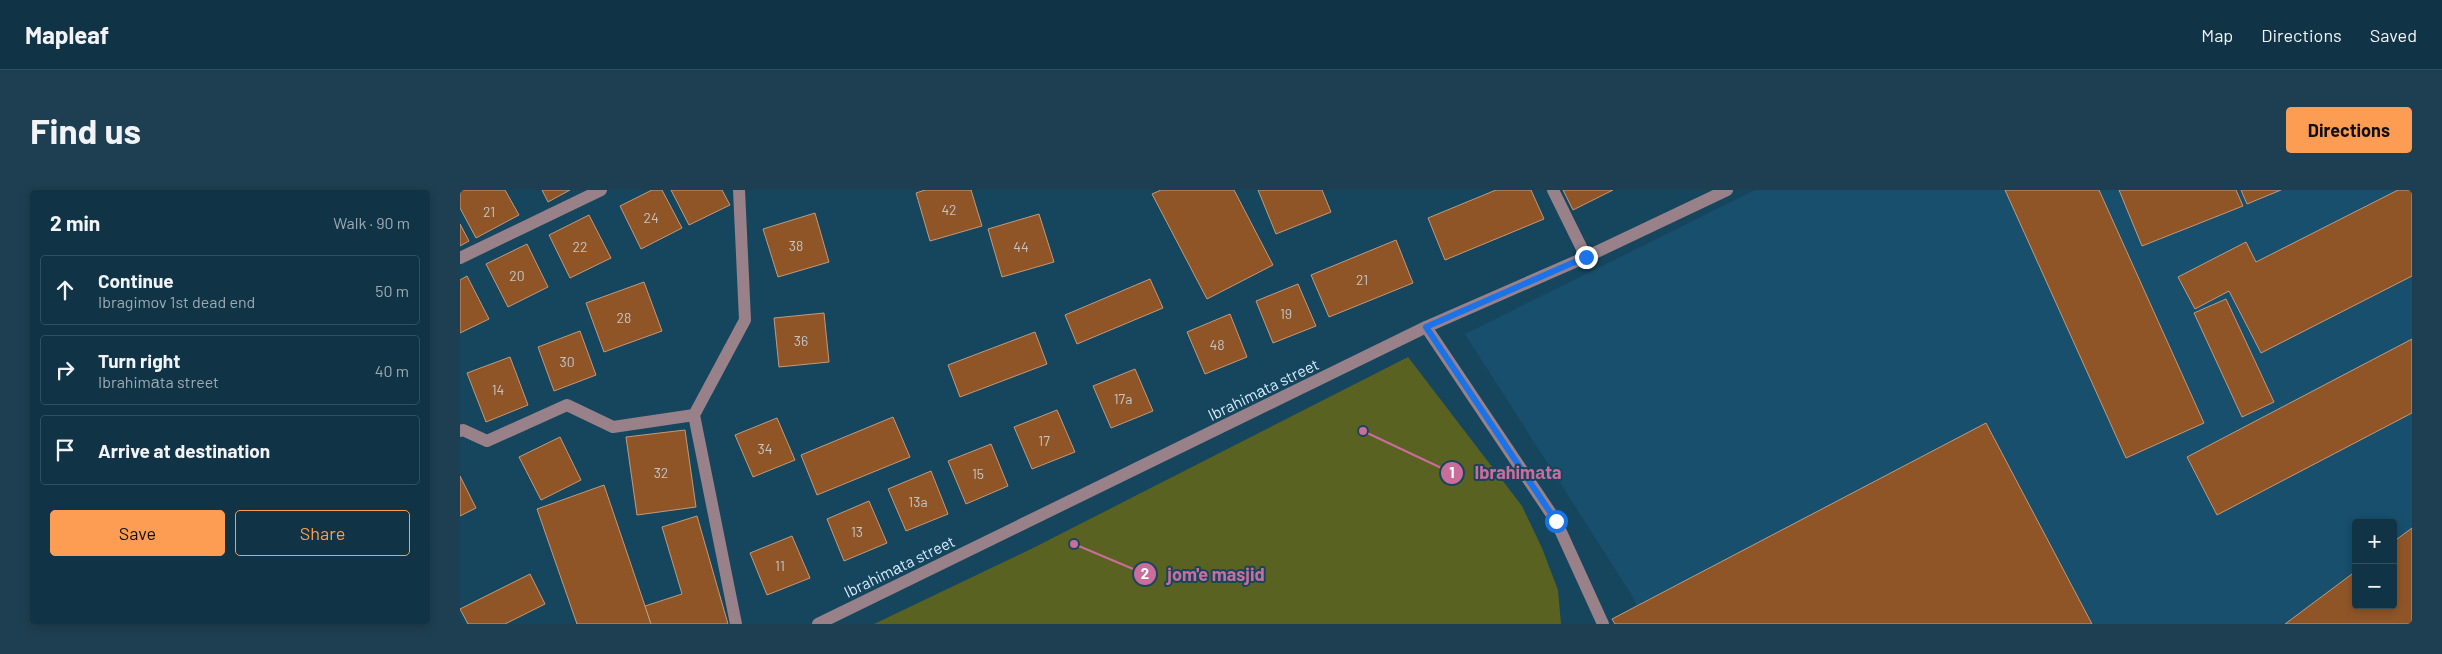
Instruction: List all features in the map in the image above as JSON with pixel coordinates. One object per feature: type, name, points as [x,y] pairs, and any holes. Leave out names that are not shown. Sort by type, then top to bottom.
[{"type":"street","points":[[460,258],[601,190]]},
{"type":"street","points":[[736,624],[694,415],[745,320],[739,190]]},
{"type":"street","points":[[1553,190],[1586,257]]},
{"type":"street","name":"Ibrahimаta street","points":[[818,624],[1426,327],[1586,257],[1727,190]]},
{"type":"street","points":[[1426,327],[1556,521],[1603,624]]},
{"type":"street","points":[[460,431],[463,430],[487,441],[567,405],[613,427],[694,415]]},
{"type":"shaded area","points":[[1755,190],[2412,190],[2412,624],[1646,624],[1631,594],[1465,334]]},
{"type":"green space","points":[[1408,357],[1522,506],[1542,548],[1558,590],[1561,624],[874,624],[1033,548]]},
{"type":"building","points":[[505,190],[519,215],[476,238],[460,208],[460,191]]},
{"type":"building","points":[[542,190],[570,190],[548,202]]},
{"type":"building","points":[[652,190],[662,190],[682,228],[641,249],[620,206]]},
{"type":"building","points":[[671,190],[722,190],[730,205],[689,225]]},
{"type":"building","points":[[925,190],[971,190],[982,226],[930,241],[916,193]]},
{"type":"building","points":[[1161,190],[1234,190],[1273,265],[1207,299],[1152,194]]},
{"type":"building","points":[[1258,190],[1322,190],[1331,212],[1276,234]]},
{"type":"building","points":[[1496,190],[1531,190],[1544,219],[1445,260],[1428,218]]},
{"type":"building","points":[[1563,190],[1613,190],[1573,210]]},
{"type":"building","points":[[2005,190],[2099,190],[2204,423],[2126,458]]},
{"type":"building","points":[[2119,190],[2236,190],[2243,206],[2142,246]]},
{"type":"building","points":[[2241,190],[2281,190],[2247,204]]},
{"type":"building","points":[[2398,190],[2412,190],[2412,276],[2261,353],[2229,291],[2195,309],[2178,277],[2246,242],[2256,262]]},
{"type":"building","points":[[815,213],[829,262],[778,277],[763,229]]},
{"type":"building","points":[[1039,214],[1054,262],[1002,277],[988,229]]},
{"type":"building","points":[[589,215],[611,258],[570,278],[549,235]]},
{"type":"building","points":[[460,224],[469,241],[460,246]]},
{"type":"building","points":[[1396,240],[1413,283],[1329,317],[1311,275]]},
{"type":"building","points":[[527,244],[548,287],[508,307],[486,264]]},
{"type":"building","points":[[467,276],[489,319],[460,333],[460,280]]},
{"type":"building","points":[[1150,279],[1163,308],[1077,344],[1065,315]]},
{"type":"building","points":[[644,282],[662,331],[604,352],[586,303]]},
{"type":"building","points":[[1298,284],[1316,326],[1273,343],[1256,301]]},
{"type":"building","points":[[2226,299],[2274,402],[2242,417],[2194,313]]},
{"type":"building","points":[[824,313],[829,362],[779,367],[774,318]]},
{"type":"building","points":[[1230,314],[1247,357],[1205,374],[1187,332]]},
{"type":"building","points":[[580,331],[596,375],[554,391],[538,347]]},
{"type":"building","points":[[1035,332],[1047,364],[960,397],[948,365]]},
{"type":"building","points":[[2412,339],[2412,413],[2217,515],[2187,457]]},
{"type":"building","points":[[510,357],[528,405],[486,422],[467,373]]},
{"type":"building","points":[[1135,369],[1153,411],[1111,428],[1093,386]]},
{"type":"building","points":[[1057,410],[1075,452],[1032,469],[1014,427]]},
{"type":"building","points":[[893,417],[910,457],[817,495],[801,455]]},
{"type":"building","points":[[777,418],[795,460],[753,477],[735,435]]},
{"type":"building","points":[[1986,423],[2092,624],[1615,624],[1612,619]]},
{"type":"building","points":[[685,430],[696,507],[637,515],[626,437]]},
{"type":"building","points":[[560,437],[581,480],[541,500],[519,457]]},
{"type":"building","points":[[991,444],[1008,486],[966,504],[948,461]]},
{"type":"building","points":[[931,471],[948,514],[906,531],[888,489]]},
{"type":"building","points":[[460,476],[476,508],[460,516]]},
{"type":"building","points":[[604,485],[651,624],[577,624],[537,509]]},
{"type":"building","points":[[869,501],[887,543],[844,561],[827,519]]},
{"type":"building","points":[[697,516],[728,624],[651,624],[645,606],[682,594],[662,527]]},
{"type":"building","points":[[2412,528],[2412,624],[2285,624],[2352,574],[2352,609],[2397,609],[2397,539]]},
{"type":"building","points":[[792,536],[810,578],[767,595],[750,553]]},
{"type":"building","points":[[530,574],[545,604],[505,624],[468,624],[460,609]]},
{"type":"place","name":"Ibrahimаta","points":[[1363,431]]},
{"type":"place","name":"jom'e masjid","points":[[1074,544]]},
{"type":"route","points":[[1556,521],[1426,327],[1586,257]]}]
